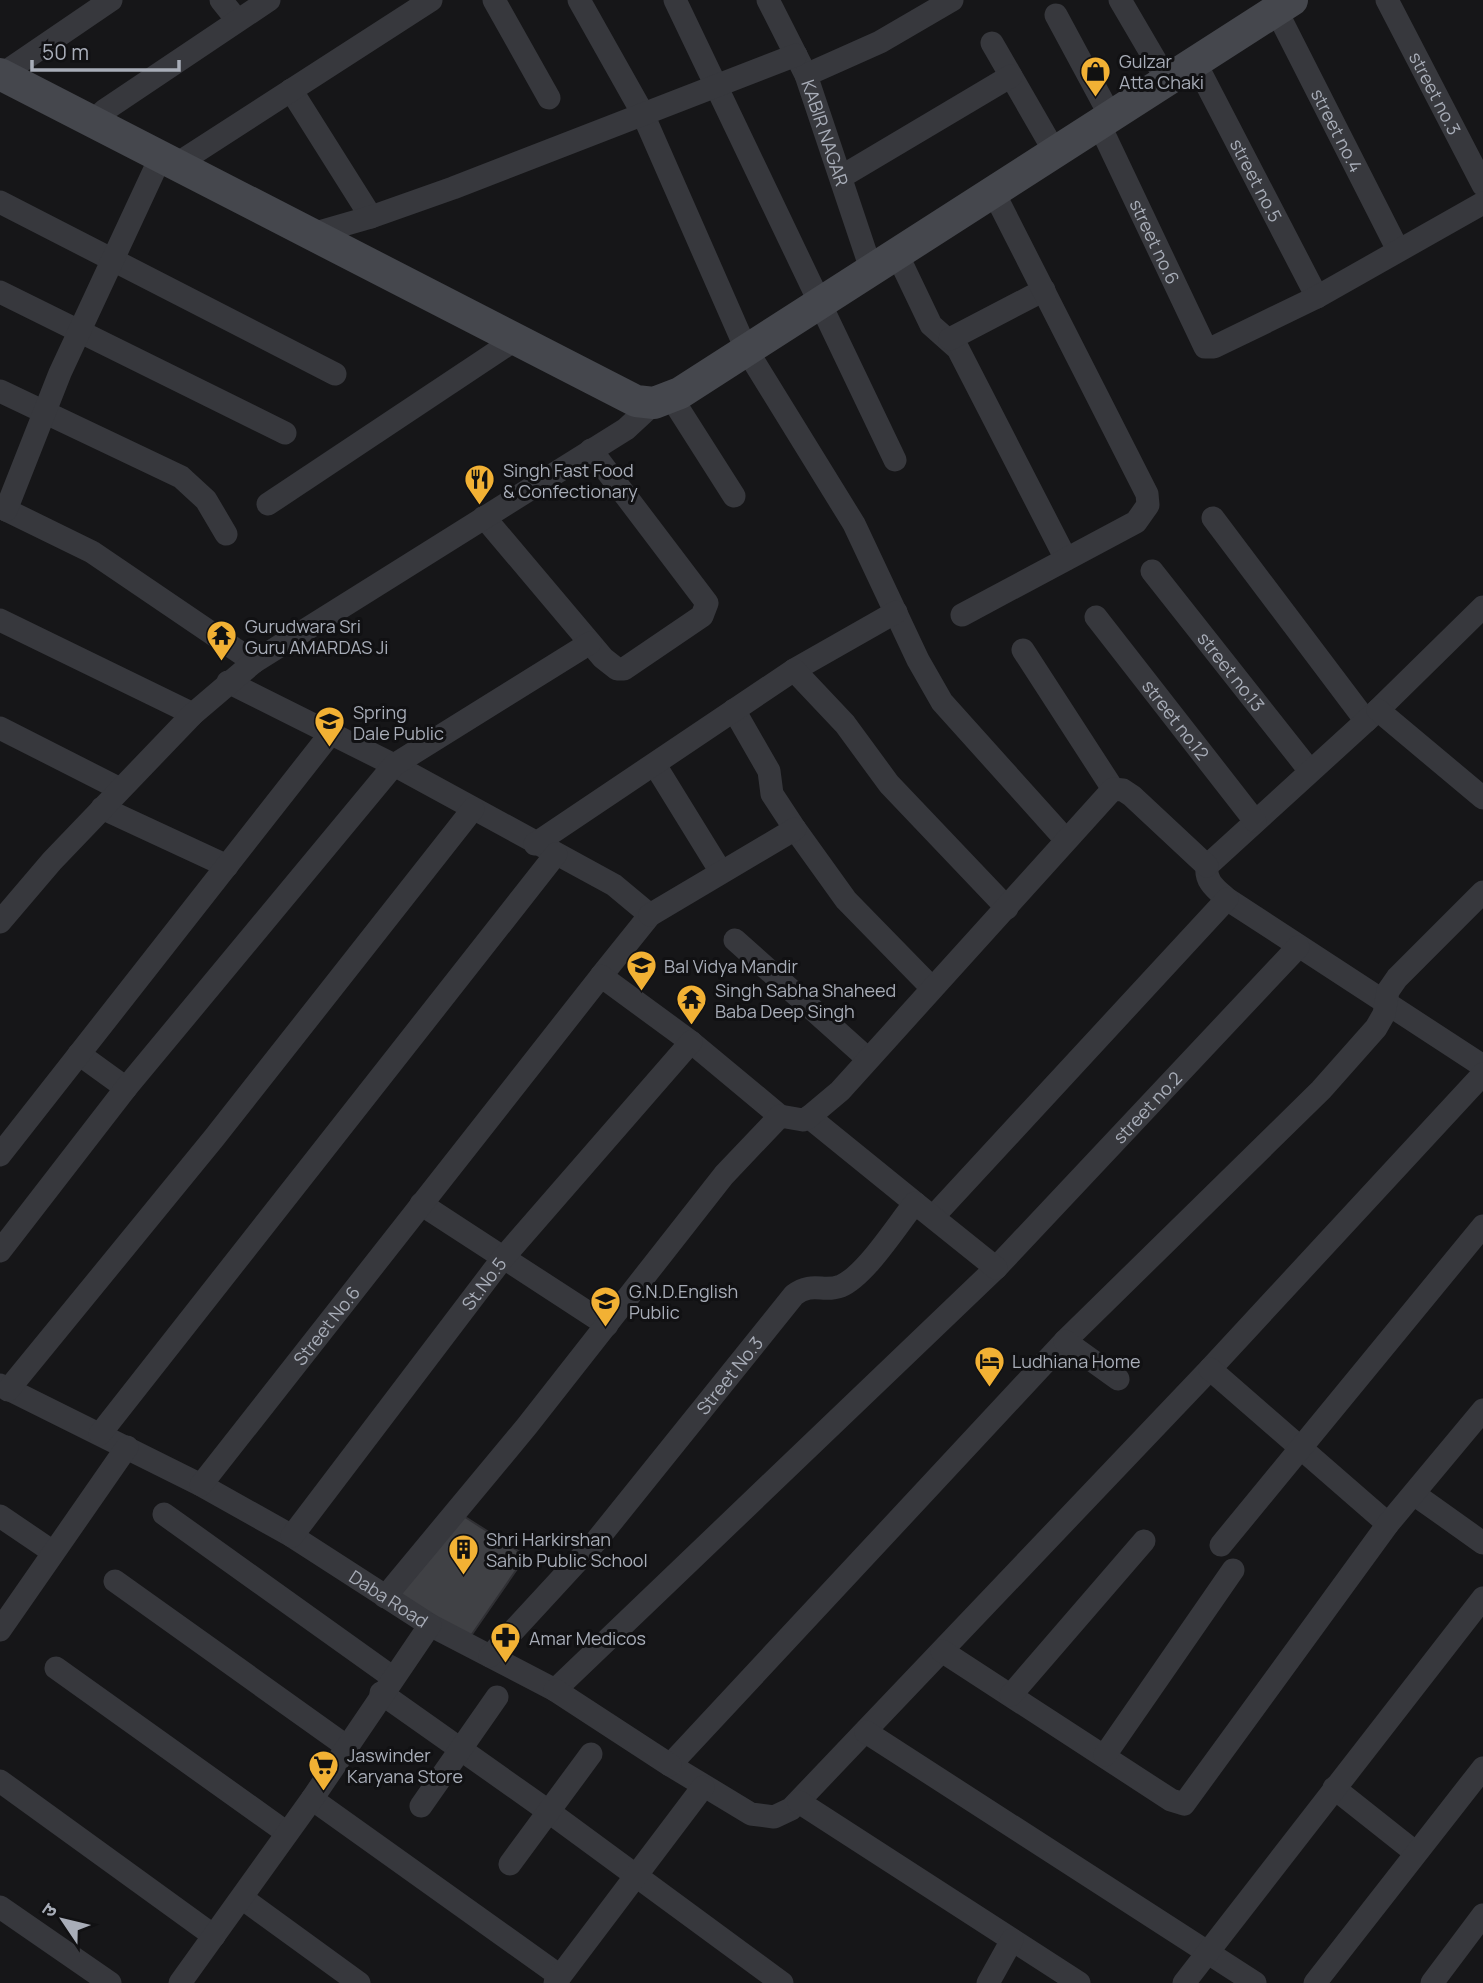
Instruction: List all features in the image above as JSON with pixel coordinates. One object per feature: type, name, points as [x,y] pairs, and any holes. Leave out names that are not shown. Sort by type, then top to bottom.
[{"type":"street","points":[[111,0],[1,74],[636,401],[663,400]]},
{"type":"street","points":[[221,0],[237,20]]},
{"type":"street","points":[[93,121],[105,110],[269,0]]},
{"type":"street","points":[[254,662],[92,552],[3,508],[112,257],[169,160],[290,90],[431,0]]},
{"type":"street","points":[[494,0],[549,98]]},
{"type":"street","points":[[579,0],[642,112],[746,349],[854,524],[942,702],[1066,840]]},
{"type":"street","points":[[675,0],[895,460]]},
{"type":"street","name":"KABIR NAGAR","points":[[768,0],[801,65],[841,177],[884,262],[938,331],[950,340],[961,355],[1066,559]]},
{"type":"street","points":[[312,234],[371,217],[642,112],[880,41],[952,0]]},
{"type":"street","points":[[1120,0],[1168,82]]},
{"type":"street","name":"street no.3","points":[[1387,0],[1483,185]]},
{"type":"street","points":[[0,922],[102,808],[193,714],[254,662],[626,429],[663,400],[1056,154],[1284,5]]},
{"type":"street","name":"street no.4","points":[[1284,5],[1398,250]]},
{"type":"street","points":[[1056,15],[1106,122]]},
{"type":"street","points":[[992,43],[1056,154]]},
{"type":"street","name":"street no.5","points":[[1196,64],[1317,297]]},
{"type":"street","points":[[841,177],[1011,76]]},
{"type":"street","points":[[290,90],[371,217]]},
{"type":"street","name":"street no.6","points":[[1106,122],[1202,345],[1214,347],[1317,297]]},
{"type":"street","points":[[962,615],[1136,522],[1148,505],[1147,494],[994,193]]},
{"type":"street","points":[[0,202],[112,257],[335,374]]},
{"type":"street","points":[[1317,297],[1483,203]]},
{"type":"street","points":[[950,340],[1044,290]]},
{"type":"street","points":[[0,292],[285,433]]},
{"type":"street","points":[[268,504],[516,339]]},
{"type":"street","points":[[0,391],[181,477],[206,500],[226,534]]},
{"type":"street","points":[[663,400],[734,496]]},
{"type":"street","points":[[484,517],[611,666],[624,668],[707,610],[704,595],[592,450]]},
{"type":"street","points":[[1213,518],[1372,715],[1483,798]]},
{"type":"street","name":"street no.13","points":[[1152,571],[1310,771]]},
{"type":"street","points":[[1207,866],[1372,715],[1483,607]]},
{"type":"street","points":[[535,844],[794,670],[895,611]]},
{"type":"street","name":"street no.12","points":[[1096,617],[1255,821]]},
{"type":"street","points":[[0,620],[193,714]]},
{"type":"street","points":[[0,1251],[127,1088],[394,765],[590,643]]},
{"type":"street","points":[[1023,650],[1113,789]]},
{"type":"street","points":[[794,670],[845,724],[890,784],[1007,908]]},
{"type":"street","points":[[228,682],[394,765],[614,885],[650,915],[794,829]]},
{"type":"street","points":[[734,710],[768,771],[772,794],[794,829],[846,900],[932,988]]},
{"type":"street","points":[[0,728],[120,789]]},
{"type":"street","points":[[0,1156],[331,733]]},
{"type":"street","points":[[656,765],[721,872]]},
{"type":"street","points":[[601,976],[691,1042],[780,1116],[803,1120],[840,1091],[1113,789]]},
{"type":"street","points":[[1113,789],[1124,790],[1132,796],[1207,866],[1208,880],[1227,899],[1483,1066]]},
{"type":"street","points":[[102,808],[227,866]]},
{"type":"street","points":[[4,1387],[214,1138],[473,809]]},
{"type":"street","points":[[100,1434],[556,854]]},
{"type":"street","points":[[670,1765],[1065,1341],[1321,1090],[1376,1028],[1387,1002],[1388,991],[1397,978],[1483,892]]},
{"type":"street","name":"Street No.3","points":[[490,1656],[597,1540],[794,1295],[811,1286],[834,1288],[855,1276],[924,1210],[1227,899]]},
{"type":"street","name":"Street No.6","points":[[201,1485],[650,915]]},
{"type":"street","points":[[735,940],[868,1059]]},
{"type":"street","name":"street no.2","points":[[555,1690],[996,1268],[1298,947]]},
{"type":"street","name":"St.No.5","points":[[292,1536],[503,1258],[691,1042]]},
{"type":"street","points":[[79,1054],[127,1088]]},
{"type":"street","points":[[430,1625],[555,1690],[703,1787],[751,1814],[764,1818],[774,1817],[799,1801],[866,1732],[1210,1369],[1483,1074]]},
{"type":"street","points":[[385,1597],[607,1325],[724,1175],[780,1116]]},
{"type":"street","points":[[809,1117],[996,1268]]},
{"type":"street","points":[[421,1205],[607,1325]]},
{"type":"street","points":[[1221,1545],[1483,1226]]},
{"type":"street","points":[[1065,1341],[1118,1379]]},
{"type":"street","points":[[1210,1369],[1388,1524]]},
{"type":"street","name":"Daba Road","points":[[4,1387],[201,1485],[292,1536],[430,1625],[386,1685],[312,1799],[180,1983]]},
{"type":"street","points":[[942,1651],[1171,1800],[1184,1804],[1388,1524],[1483,1410]]},
{"type":"street","points":[[0,1630],[127,1447]]},
{"type":"street","points":[[1414,1493],[1483,1543]]},
{"type":"street","points":[[164,1514],[386,1685],[459,1751],[548,1811],[782,1983]]},
{"type":"street","points":[[0,1516],[53,1552]]},
{"type":"street","points":[[1011,1695],[1144,1541]]},
{"type":"street","points":[[1105,1755],[1233,1570]]},
{"type":"street","points":[[115,1581],[345,1746]]},
{"type":"street","points":[[1184,1983],[1483,1598]]},
{"type":"street","points":[[56,1668],[287,1833]]},
{"type":"street","points":[[421,1806],[497,1697]]},
{"type":"street","points":[[866,1732],[1255,1983]]},
{"type":"street","points":[[510,1864],[591,1754]]},
{"type":"street","points":[[1315,1983],[1483,1768]]},
{"type":"street","points":[[0,1781],[214,1936]]},
{"type":"street","points":[[312,1799],[565,1978],[703,1787]]},
{"type":"street","points":[[1334,1788],[1416,1853]]},
{"type":"street","points":[[799,1801],[1079,1983]]},
{"type":"street","points":[[242,1898],[359,1983]]},
{"type":"street","points":[[0,1907],[110,1983]]},
{"type":"street","points":[[1432,1983],[1483,1915]]},
{"type":"street","points":[[988,1983],[1012,1940]]},
{"type":"building","name":"Shri Harkirshan Sahib Public School","points":[[462,1515],[526,1556],[468,1640],[397,1596]]},
{"type":"place","name":"Gulzar Atta Chaki","points":[[1096,98]]},
{"type":"place","name":"Singh Fast Food & Confectionary","points":[[480,507]]},
{"type":"place","name":"Gurudwara Sri Guru AMARDAS Ji","points":[[222,663]]},
{"type":"place","name":"Spring Dale Public","points":[[330,749]]},
{"type":"place","name":"Bal Vidya Mandir","points":[[641,993]]},
{"type":"place","name":"Singh Sabha Shaheed Baba Deep Singh","points":[[692,1027]]},
{"type":"place","name":"G.N.D.English Public","points":[[606,1328]]},
{"type":"place","name":"Ludhiana Home","points":[[989,1388]]},
{"type":"place","name":"Shri Harkirshan Sahib Public School","points":[[463,1576]]},
{"type":"place","name":"Amar Medicos","points":[[506,1665]]},
{"type":"place","name":"Jaswinder Karyana Store","points":[[324,1792]]}]
